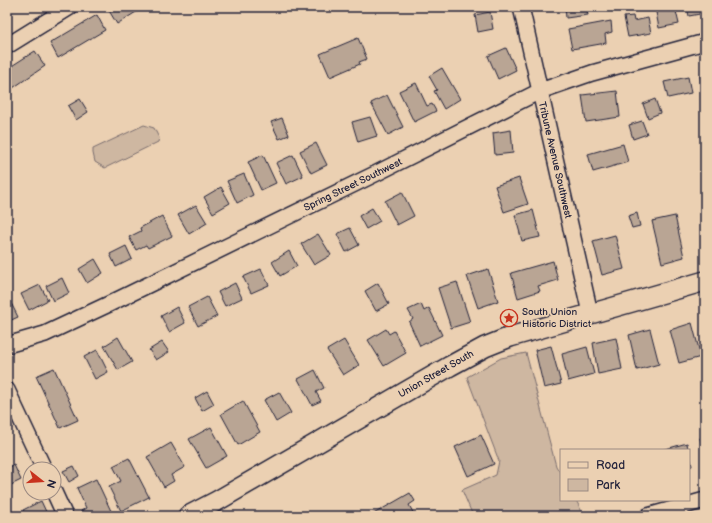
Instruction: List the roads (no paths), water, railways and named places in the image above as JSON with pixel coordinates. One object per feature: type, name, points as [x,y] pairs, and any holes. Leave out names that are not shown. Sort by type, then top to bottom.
[{"type":"main road","name":"Union Street South","points":[[188,516],[217,501],[485,347],[510,337],[590,313],[705,281]]},
{"type":"street","points":[[7,46],[70,7]]},
{"type":"street","name":"Tribune Avenue Southwest","points":[[521,7],[590,313]]},
{"type":"street","name":"Spring Street Southwest","points":[[7,345],[45,334],[109,304],[375,174],[540,91],[592,73],[705,42]]},
{"type":"street","points":[[7,390],[40,461]]},
{"type":"street","points":[[648,516],[705,500]]},
{"type":"street","points":[[58,501],[65,516]]},
{"type":"place","name":"South Union Historic District","points":[[509,318]]}]
